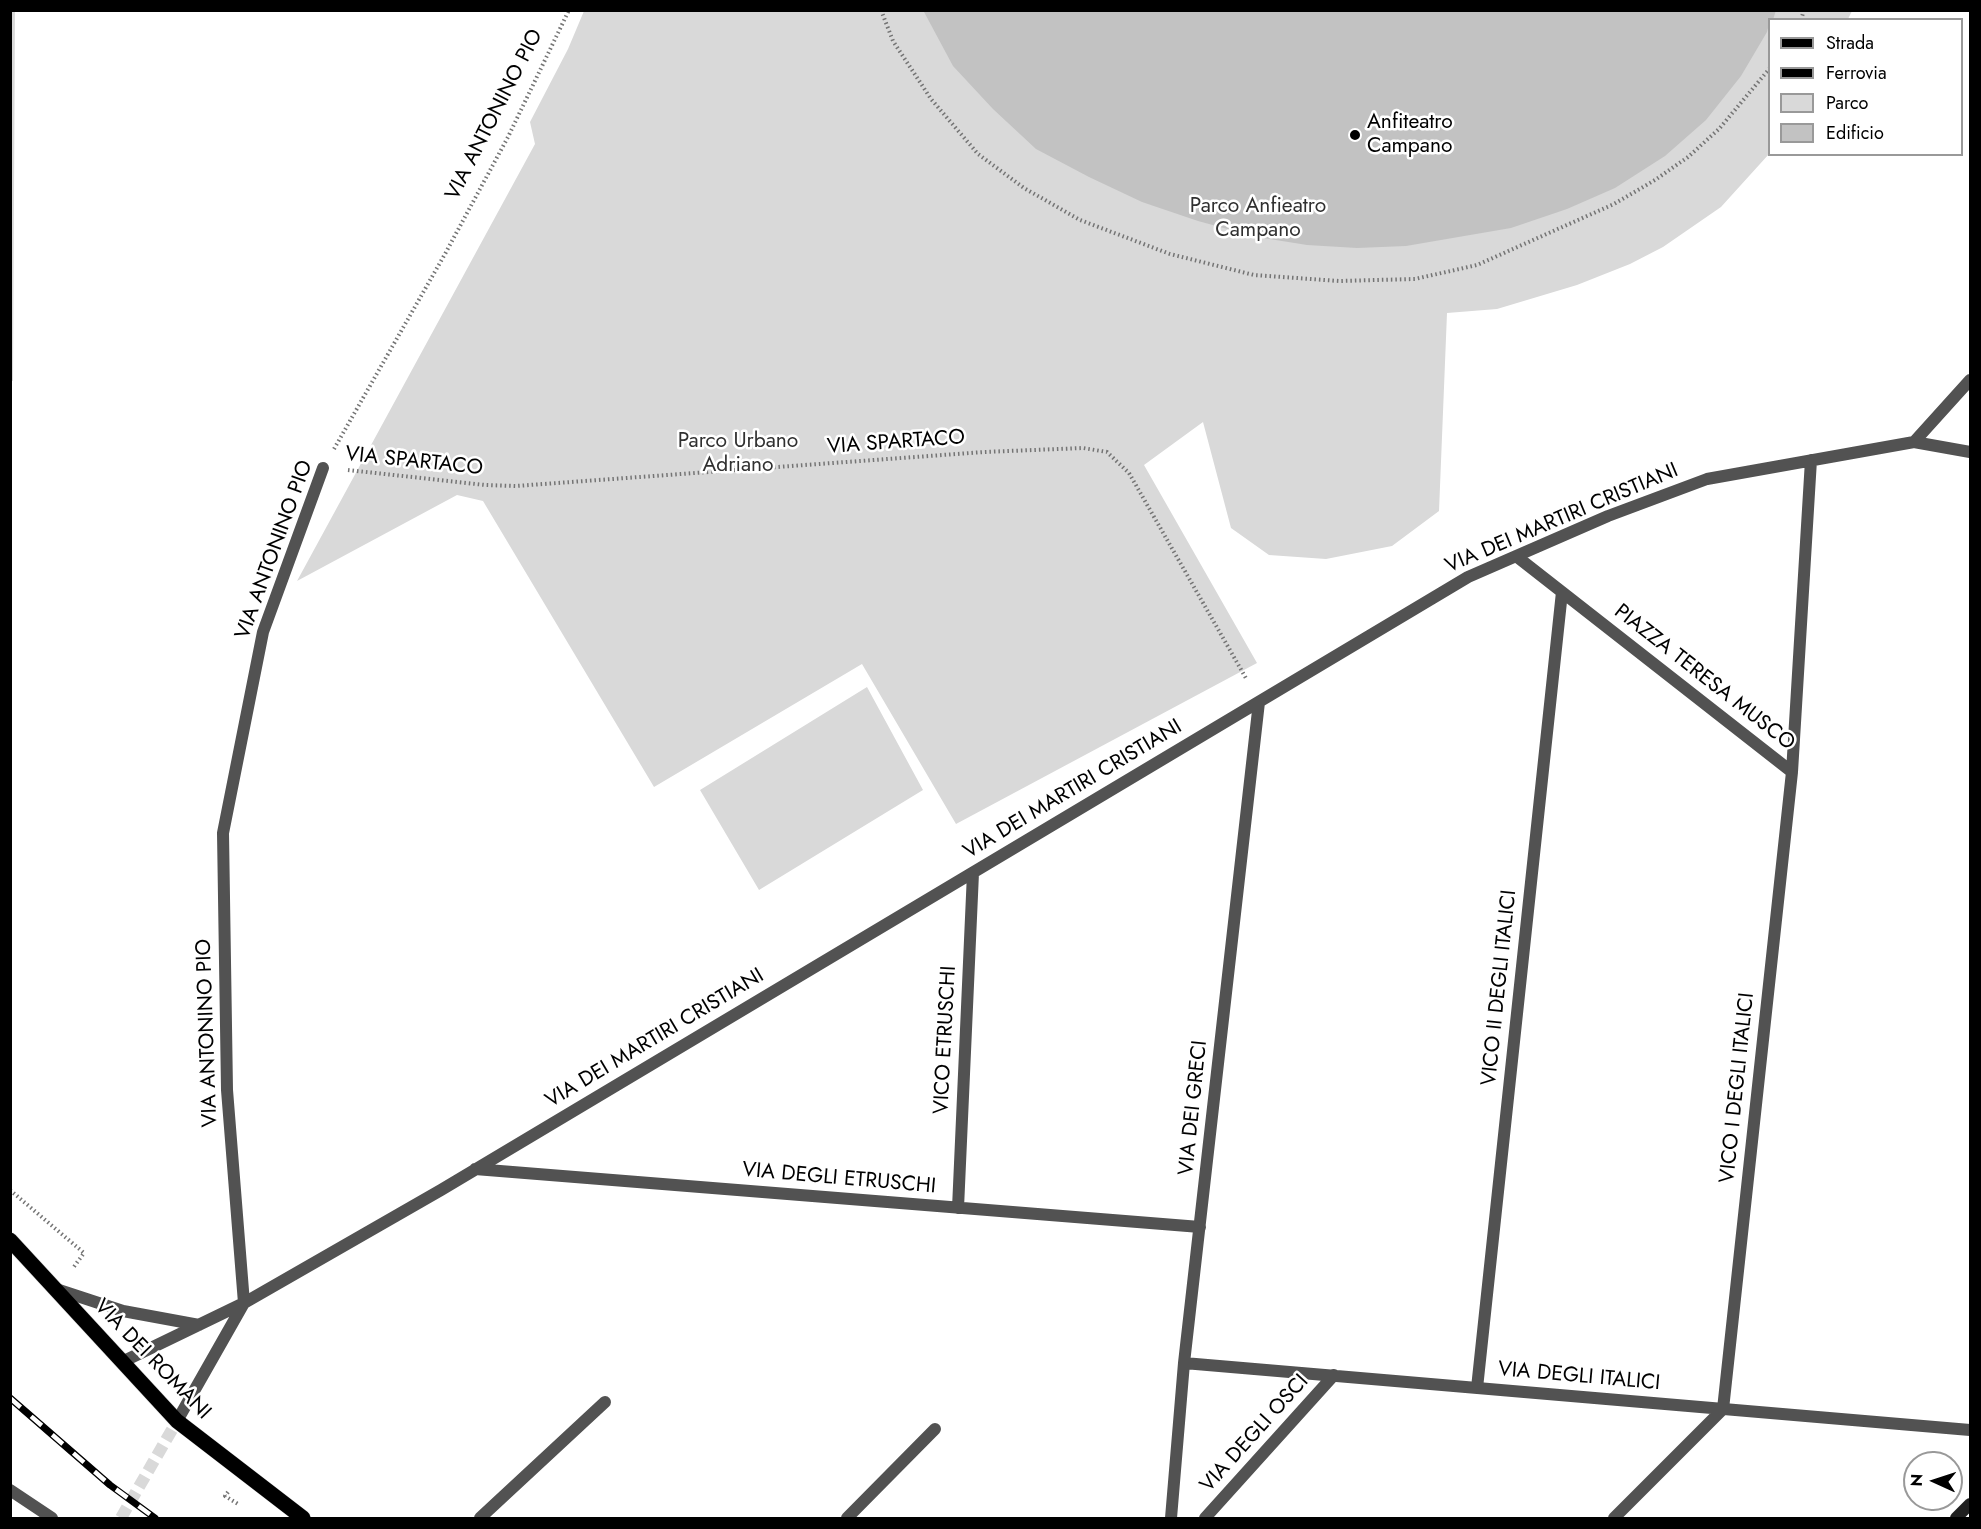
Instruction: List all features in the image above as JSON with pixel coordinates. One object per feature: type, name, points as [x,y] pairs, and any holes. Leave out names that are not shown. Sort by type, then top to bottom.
[{"type":"main road","name":"VIA DEI ROMANI","points":[[10,1240],[177,1421],[303,1518]]},
{"type":"main road","points":[[1956,1518],[1971,1504]]},
{"type":"street","points":[[1914,441],[1971,380]]},
{"type":"street","name":"VIA DEI MARTIRI CRISTIANI","points":[[122,1362],[244,1303],[475,1169],[1468,577],[1608,516],[1707,479],[1914,441],[1971,452]]},
{"type":"street","name":"PIAZZA TERESA MUSCO","points":[[1792,772],[1811,460]]},
{"type":"street","name":"VIA ANTONINO PIO","points":[[244,1303],[227,1090],[223,832],[263,632],[323,468]]},
{"type":"street","name":"PIAZZA TERESA MUSCO","points":[[1516,556],[1792,772]]},
{"type":"street","name":"VICO II DEGLI ITALICI","points":[[1476,1388],[1562,592]]},
{"type":"street","name":"VIA DEI GRECI","points":[[1172,1518],[1184,1363],[1259,702]]},
{"type":"street","name":"VICO I DEGLI ITALICI","points":[[1723,1409],[1792,772]]},
{"type":"street","name":"VICO ETRUSCHI","points":[[958,1208],[973,873]]},
{"type":"street","name":"VIA DEGLI ETRUSCHI","points":[[475,1169],[1200,1227]]},
{"type":"street","points":[[56,1289],[123,1311],[199,1325]]},
{"type":"street","points":[[177,1421],[244,1303]]},
{"type":"street","name":"VIA DEGLI ITALICI","points":[[1184,1363],[1971,1430]]},
{"type":"street","name":"VIA DEGLI OSCI","points":[[1205,1518],[1334,1376]]},
{"type":"street","points":[[480,1518],[605,1402]]},
{"type":"street","points":[[1614,1518],[1723,1409]]},
{"type":"street","points":[[847,1518],[935,1429]]},
{"type":"street","points":[[10,1490],[52,1518]]},
{"type":"path","name":"VIA ANTONINO PIO","points":[[323,468],[503,147],[569,10]]},
{"type":"path","points":[[880,10],[893,41],[931,99],[978,154],[1024,188],[1080,220],[1170,254],[1254,275],[1339,281],[1415,279],[1477,265],[1614,204],[1688,157],[1719,129],[1768,70]]},
{"type":"path","name":"VIA SPARTACO","points":[[323,468],[485,485],[516,486],[984,452],[1083,448],[1107,452],[1129,473],[1259,702]]},
{"type":"path","points":[[10,1190],[84,1253],[56,1289]]},
{"type":"green space","points":[[10,11],[15,11],[13,381],[10,380]]},
{"type":"green space","points":[[584,11],[1852,11],[1848,18],[1768,18],[1768,155],[1721,207],[1663,247],[1630,264],[1577,285],[1497,309],[1447,313],[1439,511],[1392,546],[1326,559],[1269,555],[1231,528],[1203,422],[1144,465],[1257,663],[956,824],[862,664],[654,787],[483,501],[457,495],[297,581],[535,144],[530,122],[568,49]]},
{"type":"green space","points":[[867,687],[923,790],[759,890],[700,790]]},
{"type":"building","name":"Anfiteatro Campano","points":[[923,10],[1776,10],[1774,18],[1768,18],[1767,32],[1741,76],[1706,120],[1665,156],[1615,188],[1567,209],[1511,228],[1406,246],[1357,248],[1307,245],[1257,237],[1198,221],[1142,202],[1036,149],[993,109],[953,66]]},
{"type":"tunnel","points":[[121,1518],[177,1421]]},
{"type":"railway","points":[[10,1398],[110,1485],[155,1518]]},
{"type":"place","name":"Anfiteatro Campano","points":[[1355,135]]},
{"type":"park label","name":"Parco Anfieatro Campano","points":[[1258,219]]},
{"type":"park label","name":"Parco Urbano Adriano","points":[[738,454]]}]
